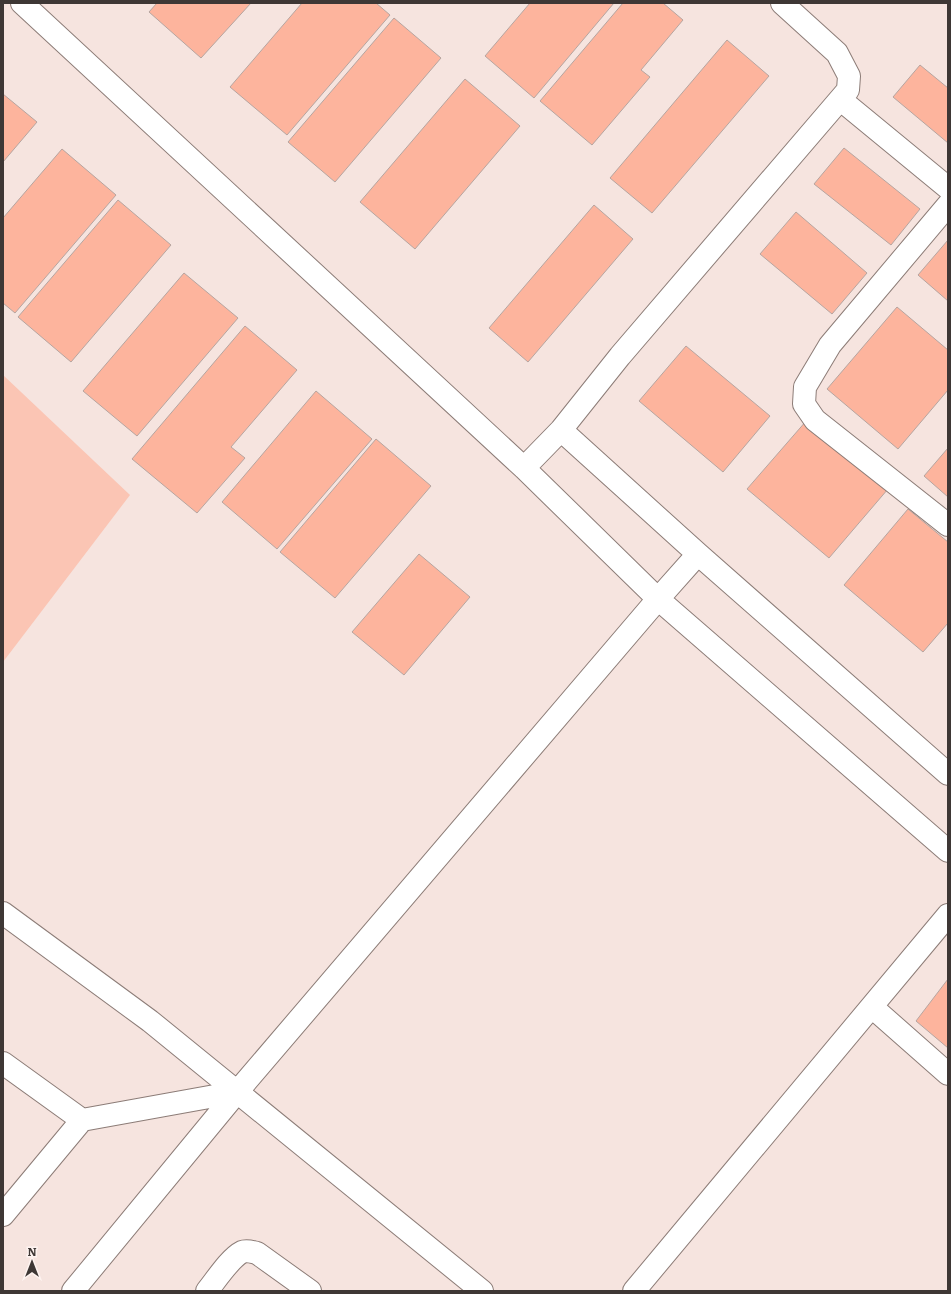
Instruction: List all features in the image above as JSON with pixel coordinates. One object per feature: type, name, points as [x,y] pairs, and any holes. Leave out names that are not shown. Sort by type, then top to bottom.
[{"type":"street","points":[[22,3],[524,468],[658,598],[948,851]]},
{"type":"street","points":[[524,468],[561,430],[702,260],[841,100],[848,90],[849,76],[838,53],[782,3]]},
{"type":"street","points":[[841,100],[948,188]]},
{"type":"street","points":[[948,205],[830,345],[805,387],[804,404],[815,420],[948,525]]},
{"type":"street","points":[[561,430],[698,554],[948,774]]},
{"type":"street","points":[[73,1291],[237,1092],[658,598],[698,554]]},
{"type":"street","points":[[3,913],[150,1020],[482,1291]]},
{"type":"street","points":[[634,1291],[948,914]]},
{"type":"street","points":[[872,1007],[948,1074]]},
{"type":"street","points":[[3,1063],[82,1120]]},
{"type":"street","points":[[3,1215],[82,1120],[237,1092]]},
{"type":"street","points":[[207,1291],[235,1257],[242,1252],[249,1251],[257,1253],[310,1291]]},
{"type":"shaded area","points":[[3,375],[130,495],[3,662]]},
{"type":"building","points":[[157,3],[251,3],[201,58],[149,12]]},
{"type":"building","points":[[302,3],[376,3],[390,15],[287,135],[230,87]]},
{"type":"building","points":[[530,3],[614,3],[534,98],[485,56]]},
{"type":"building","points":[[623,3],[663,3],[683,20],[641,70],[650,77],[592,145],[540,101]]},
{"type":"building","points":[[394,18],[441,58],[335,182],[288,142]]},
{"type":"building","points":[[727,40],[769,76],[652,213],[610,178]]},
{"type":"building","points":[[920,65],[948,88],[948,143],[893,97]]},
{"type":"building","points":[[465,79],[520,126],[415,249],[360,202]]},
{"type":"building","points":[[3,94],[37,122],[3,162]]},
{"type":"building","points":[[844,148],[920,209],[891,245],[814,184]]},
{"type":"building","points":[[62,149],[116,195],[15,313],[3,303],[3,218]]},
{"type":"building","points":[[118,200],[171,245],[71,362],[18,317]]},
{"type":"building","points":[[594,205],[633,239],[528,362],[489,328]]},
{"type":"building","points":[[796,212],[867,273],[832,314],[760,254]]},
{"type":"building","points":[[948,240],[948,301],[918,275]]},
{"type":"building","points":[[184,273],[238,318],[137,436],[83,391]]},
{"type":"building","points":[[897,307],[948,350],[948,390],[898,449],[827,389]]},
{"type":"building","points":[[245,326],[297,370],[231,447],[245,458],[197,513],[132,459]]},
{"type":"building","points":[[686,346],[770,416],[723,472],[639,401]]},
{"type":"building","points":[[316,391],[372,439],[277,549],[222,502]]},
{"type":"building","points":[[807,420],[888,489],[829,558],[747,489]]},
{"type":"building","points":[[376,439],[431,486],[335,598],[280,552]]},
{"type":"building","points":[[948,448],[948,497],[924,476]]},
{"type":"building","points":[[908,509],[948,542],[948,623],[923,652],[844,585]]},
{"type":"building","points":[[419,554],[470,597],[404,675],[352,632]]},
{"type":"building","points":[[948,979],[948,1048],[916,1021]]}]
